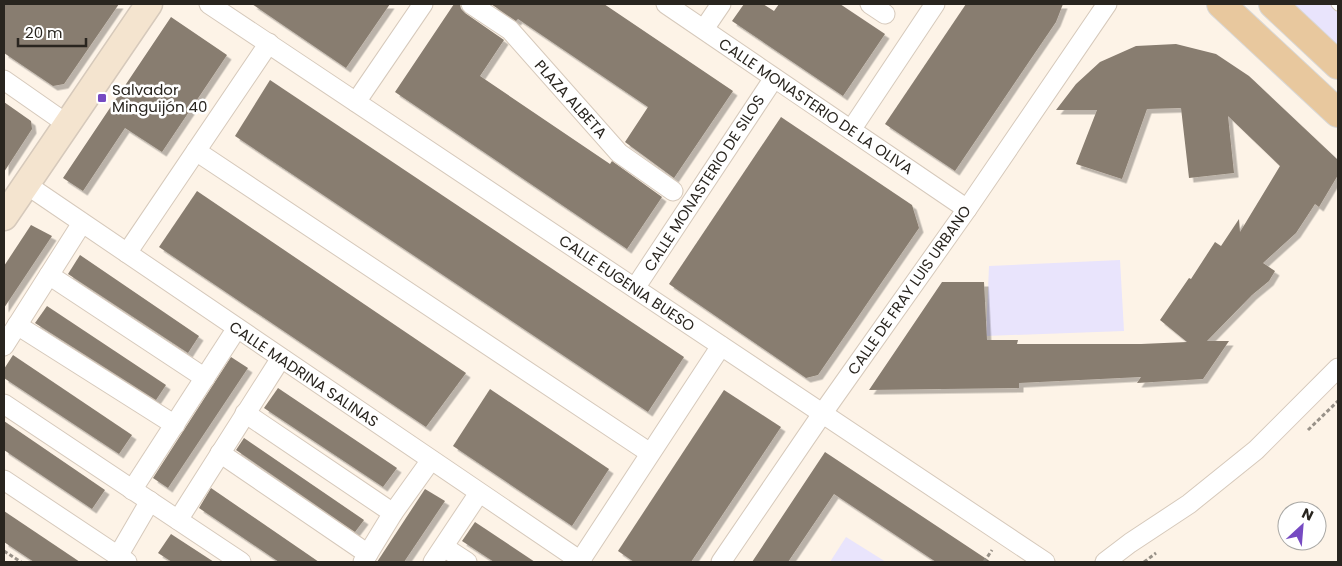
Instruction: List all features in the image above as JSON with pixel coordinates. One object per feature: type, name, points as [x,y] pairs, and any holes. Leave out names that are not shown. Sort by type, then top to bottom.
[{"type":"main road","points":[[1221,4],[1338,113]]},
{"type":"main road","points":[[1273,4],[1338,65]]},
{"type":"street","points":[[4,217],[149,4]]},
{"type":"street","name":"CALLE EUGENIA BUESO","points":[[209,4],[1045,562]]},
{"type":"street","points":[[356,102],[423,4]]},
{"type":"street","name":"PLAZA ALBETA","points":[[471,4],[510,30],[619,153],[673,191]]},
{"type":"street","name":"CALLE MONASTERIO DE LA OLIVA","points":[[666,4],[967,209]]},
{"type":"street","points":[[704,30],[721,4]]},
{"type":"street","points":[[852,130],[936,4]]},
{"type":"street","name":"CALLE DE FRAY LUIS URBANO","points":[[721,562],[822,414],[967,209],[1100,8]]},
{"type":"street","points":[[127,253],[269,43]]},
{"type":"street","name":"CALLE MONASTERIO DE SILOS","points":[[635,288],[774,78]]},
{"type":"street","points":[[4,80],[67,124]]},
{"type":"street","points":[[196,151],[650,453]]},
{"type":"street","name":"CALLE MADRINA SALINAS","points":[[27,185],[581,561]]},
{"type":"street","points":[[4,346],[82,223]]},
{"type":"street","points":[[49,275],[205,378]]},
{"type":"street","points":[[17,325],[175,425]]},
{"type":"street","points":[[132,490],[237,328]]},
{"type":"street","points":[[581,561],[720,346]]},
{"type":"street","points":[[178,520],[281,358]]},
{"type":"street","points":[[1105,562],[1188,504],[1256,450],[1338,368]]},
{"type":"street","points":[[4,404],[241,562]]},
{"type":"street","points":[[245,414],[393,512]]},
{"type":"street","points":[[220,453],[366,558],[393,512],[431,460]]},
{"type":"street","points":[[4,480],[122,559],[150,501]]},
{"type":"street","points":[[433,562],[479,492]]},
{"type":"street","points":[[444,547],[467,562]]},
{"type":"path","points":[[4,551],[21,562]]},
{"type":"shaded area","points":[[1294,4],[1338,4],[1338,45]]},
{"type":"shaded area","points":[[1120,260],[1124,331],[986,336],[989,266]]},
{"type":"shaded area","points":[[846,537],[886,562],[830,562]]},
{"type":"building","points":[[4,4],[119,4],[64,84],[53,86],[4,53]]},
{"type":"building","points":[[252,4],[390,4],[346,68]]},
{"type":"building","points":[[454,4],[460,4],[461,9],[465,13],[504,40],[480,76],[610,164],[612,161],[662,197],[627,249],[395,92]]},
{"type":"building","points":[[491,4],[604,4],[733,91],[674,178],[625,142],[648,107],[518,19],[516,21]]},
{"type":"building","points":[[744,4],[763,4],[774,11],[779,4],[840,4],[885,34],[843,96],[732,21]]},
{"type":"building","points":[[966,4],[1063,4],[1056,22],[955,171],[885,124]]},
{"type":"building","points":[[171,17],[227,55],[162,152],[125,128],[83,191],[63,178]]},
{"type":"building","points":[[1176,44],[1216,54],[1249,76],[1338,160],[1338,175],[1319,207],[1315,204],[1296,233],[1263,263],[1275,271],[1269,281],[1252,295],[1207,341],[1229,341],[1203,379],[1137,383],[1141,377],[1019,383],[1019,388],[869,390],[942,282],[984,282],[987,340],[1018,340],[1017,344],[1187,342],[1160,320],[1189,278],[1191,279],[1215,242],[1221,246],[1239,219],[1240,232],[1280,166],[1228,116],[1234,173],[1189,178],[1181,108],[1147,109],[1122,179],[1076,164],[1097,110],[1056,110],[1076,84],[1100,62],[1136,46]]},
{"type":"building","points":[[270,80],[684,357],[648,412],[235,136]]},
{"type":"building","points":[[4,102],[31,121],[32,129],[4,172]]},
{"type":"building","points":[[781,117],[912,205],[919,228],[818,375],[806,378],[669,284]]},
{"type":"building","points":[[197,191],[466,373],[426,427],[159,247]]},
{"type":"building","points":[[31,225],[52,236],[4,308],[4,266]]},
{"type":"building","points":[[80,255],[199,336],[188,353],[68,274]]},
{"type":"building","points":[[47,306],[166,385],[156,400],[35,323]]},
{"type":"building","points":[[13,355],[132,435],[119,454],[4,378],[4,369]]},
{"type":"building","points":[[231,357],[248,368],[168,488],[153,478]]},
{"type":"building","points":[[278,388],[397,468],[383,487],[264,408]]},
{"type":"building","points":[[490,389],[609,469],[572,526],[453,446]]},
{"type":"building","points":[[724,390],[781,427],[691,562],[634,562],[618,551]]},
{"type":"building","points":[[4,421],[105,490],[92,509],[4,450]]},
{"type":"building","points":[[244,438],[364,520],[355,532],[236,450]]},
{"type":"building","points":[[825,452],[991,562],[936,562],[834,494],[788,562],[752,562]]},
{"type":"building","points":[[211,488],[319,562],[279,562],[199,508]]},
{"type":"building","points":[[425,489],[445,501],[404,562],[377,562]]},
{"type":"building","points":[[4,511],[80,562],[34,562],[4,542]]},
{"type":"building","points":[[475,522],[535,562],[494,562],[462,541]]},
{"type":"building","points":[[171,534],[214,562],[172,562],[158,553]]},
{"type":"place","name":"Salvador Minguijón 40","points":[[102,98]]}]
